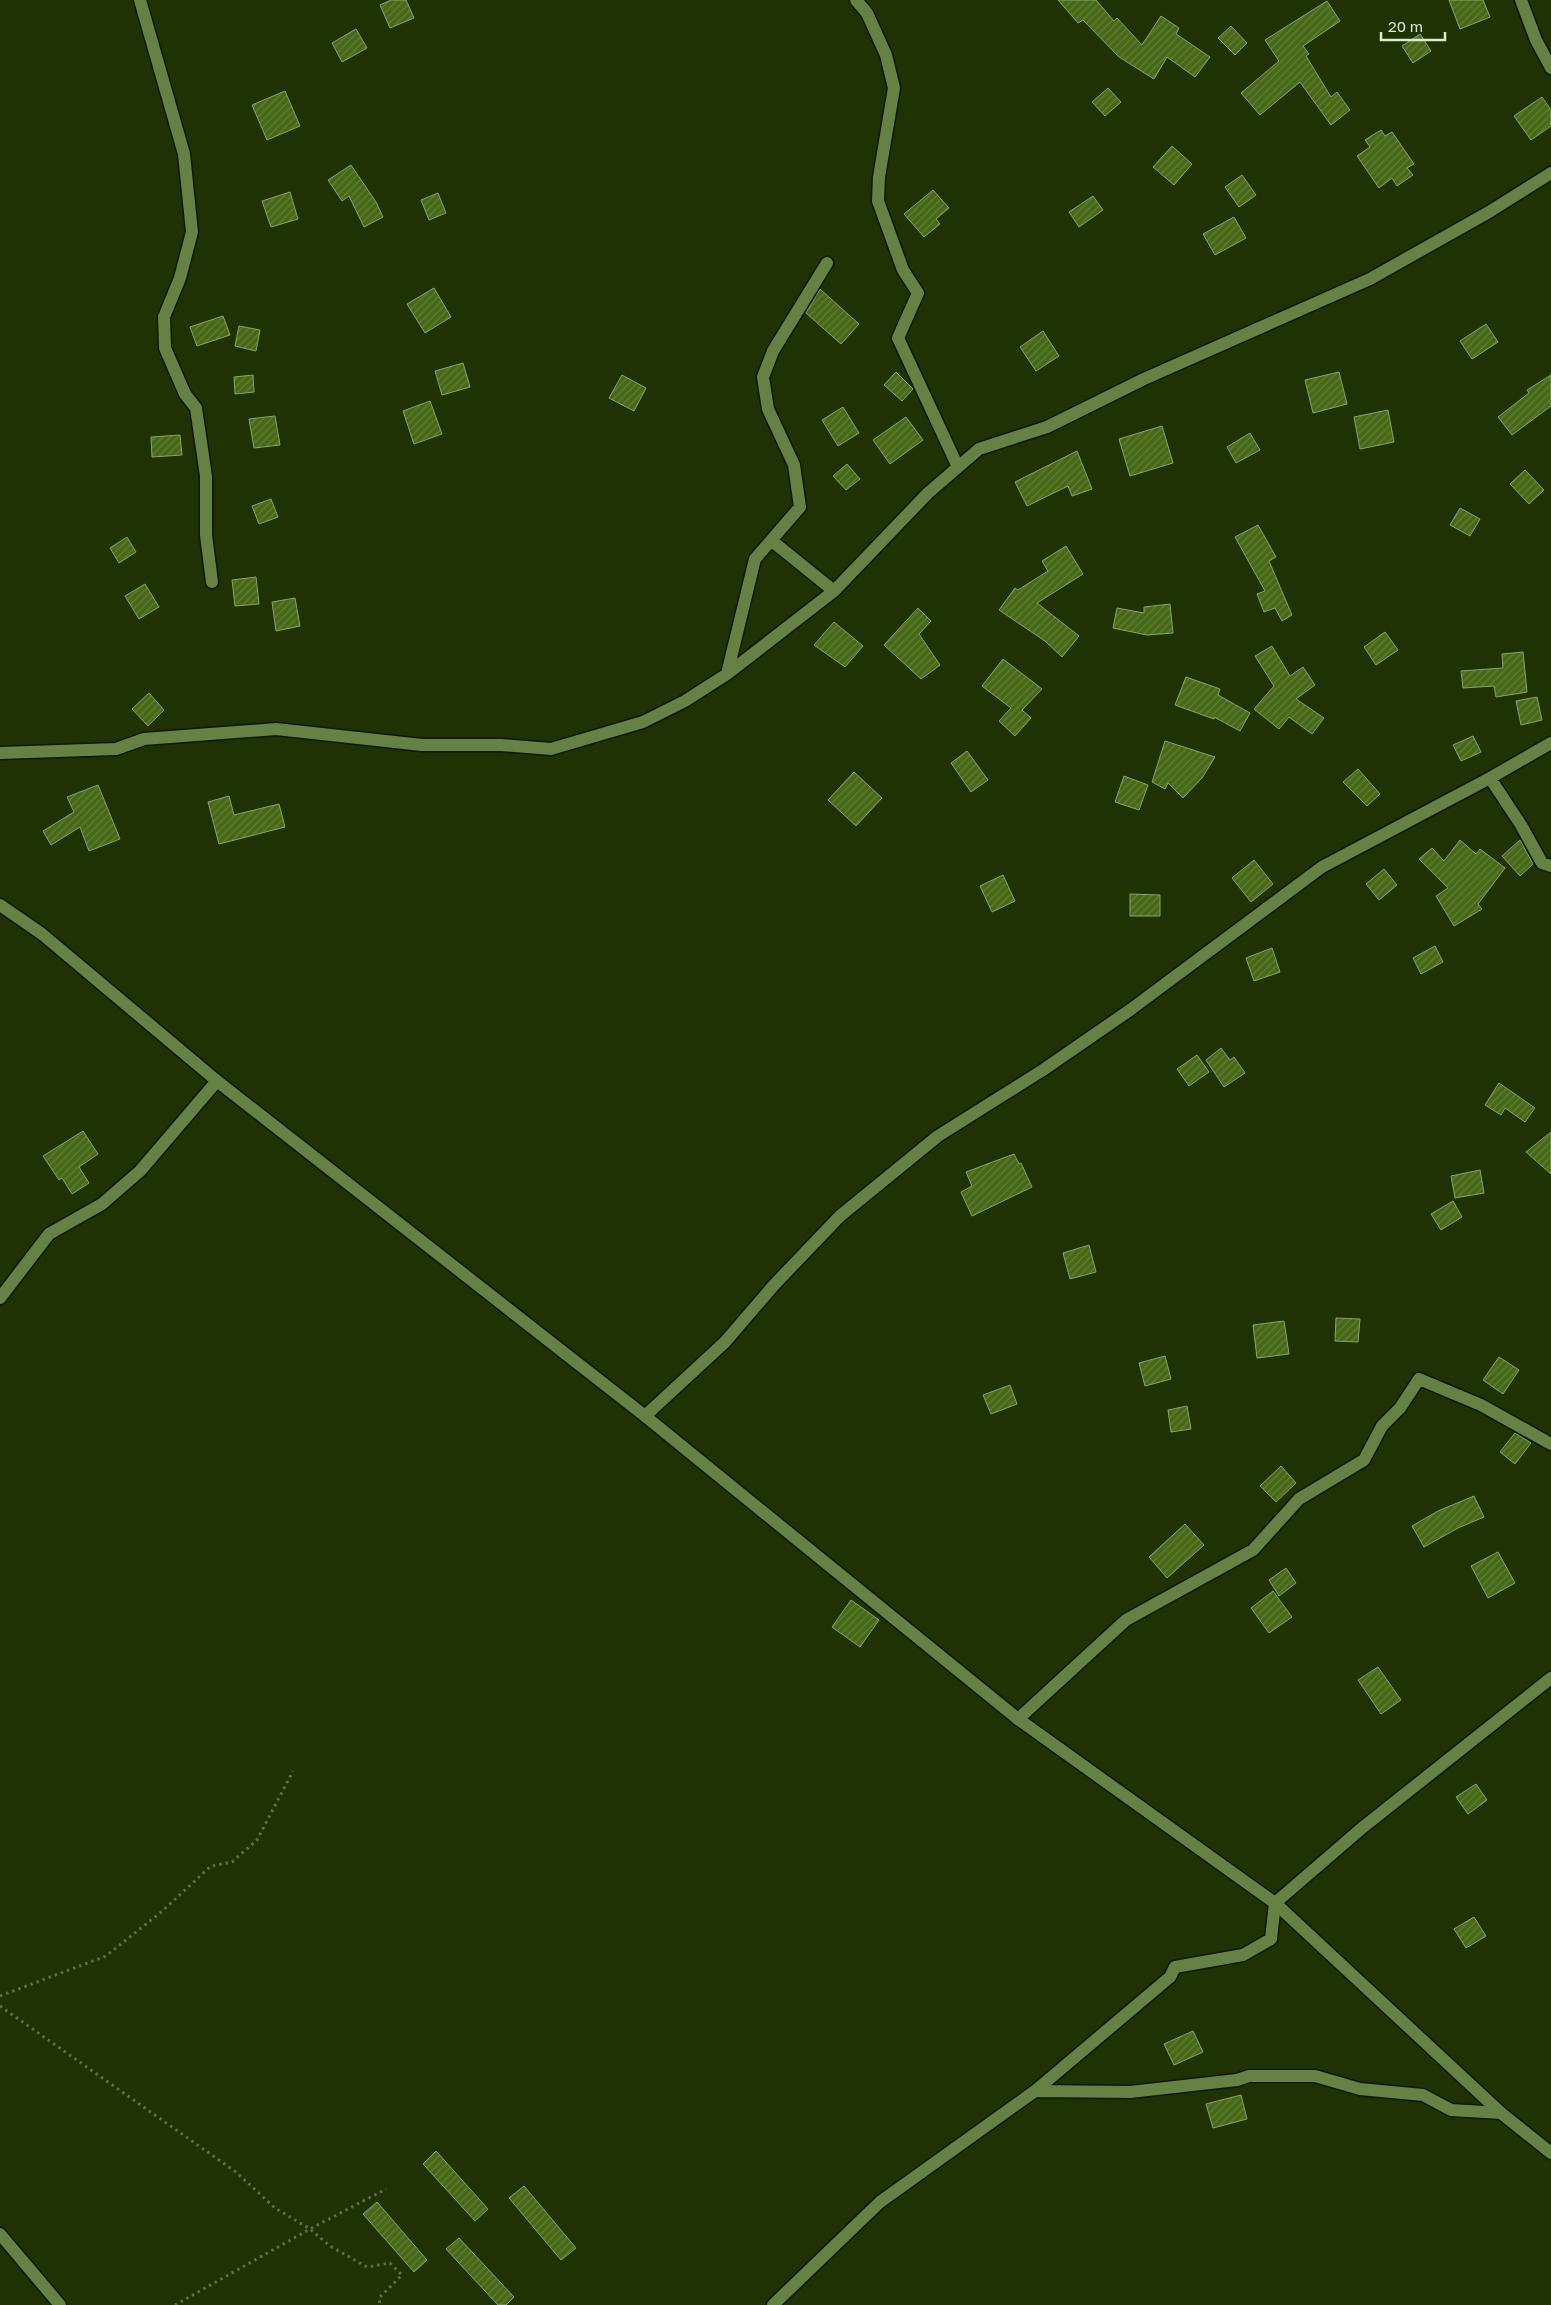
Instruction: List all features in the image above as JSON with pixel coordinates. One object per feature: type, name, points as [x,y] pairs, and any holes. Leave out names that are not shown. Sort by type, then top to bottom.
[{"type":"street","points":[[140,0],[184,154],[192,232],[180,278],[164,317],[165,348],[185,394],[196,408],[206,476],[206,535],[212,582]]},
{"type":"street","points":[[856,0],[867,12],[886,55],[894,88],[879,177],[878,201],[903,270],[918,293],[898,338],[958,467]]},
{"type":"street","points":[[1522,0],[1536,40],[1551,68]]},
{"type":"street","points":[[0,753],[116,749],[144,740],[276,729],[422,745],[502,745],[551,749],[644,722],[684,701],[727,674],[834,591],[928,493],[979,449],[1047,427],[1144,379],[1370,279],[1549,176]]},
{"type":"street","points":[[727,674],[755,559],[800,507],[794,465],[768,409],[763,377],[773,351],[827,262]]},
{"type":"street","points":[[772,541],[834,591]]},
{"type":"street","points":[[645,1416],[725,1342],[774,1285],[840,1216],[938,1136],[1043,1070],[1130,1010],[1322,867],[1490,778],[1551,743]]},
{"type":"street","points":[[1490,778],[1521,825],[1542,863],[1551,866]]},
{"type":"street","points":[[0,905],[42,934],[217,1080],[645,1416],[1018,1719],[1275,1903],[1501,2113],[1551,2153]]},
{"type":"street","points":[[0,1298],[49,1234],[102,1204],[140,1171],[217,1080]]},
{"type":"street","points":[[1018,1719],[1126,1620],[1253,1550],[1299,1499],[1364,1460],[1382,1426],[1400,1408],[1419,1379],[1481,1404],[1551,1444]]},
{"type":"street","points":[[773,2305],[874,2206],[1035,2091],[1170,1977],[1175,1967],[1242,1955],[1271,1939],[1275,1903],[1362,1828],[1551,1678]]},
{"type":"street","points":[[1035,2091],[1130,2092],[1237,2080],[1249,2076],[1315,2076],[1360,2089],[1423,2095],[1451,2110],[1501,2113]]},
{"type":"street","points":[[0,2234],[60,2305]]},
{"type":"path","points":[[0,1996],[106,1956],[160,1913],[211,1866],[232,1862],[257,1840],[293,1771]]},
{"type":"path","points":[[0,2006],[236,2172],[275,2208],[310,2228],[330,2246],[367,2267],[390,2263],[402,2275],[379,2298],[380,2305]]},
{"type":"path","points":[[175,2305],[310,2228],[386,2189]]},
{"type":"building","points":[[391,0],[406,0],[414,18],[390,28],[380,5]]},
{"type":"building","points":[[1058,0],[1096,0],[1114,21],[1117,18],[1142,45],[1161,16],[1179,28],[1176,34],[1210,57],[1195,77],[1167,57],[1154,79],[1119,57],[1083,20],[1078,23]]},
{"type":"building","points":[[1449,0],[1483,0],[1490,17],[1460,29]]},
{"type":"building","points":[[1327,1],[1340,21],[1303,46],[1309,54],[1306,56],[1331,97],[1337,92],[1350,110],[1331,125],[1300,82],[1260,115],[1241,93],[1279,61],[1265,40]]},
{"type":"building","points":[[1231,26],[1247,43],[1235,55],[1218,38]]},
{"type":"building","points":[[356,29],[367,48],[342,62],[332,43]]},
{"type":"building","points":[[1420,34],[1431,51],[1413,63],[1402,46]]},
{"type":"building","points":[[1108,88],[1121,102],[1105,116],[1092,102]]},
{"type":"building","points":[[285,91],[300,126],[267,140],[252,105]]},
{"type":"building","points":[[1542,97],[1551,110],[1551,126],[1531,140],[1514,116]]},
{"type":"building","points":[[1381,130],[1385,136],[1392,132],[1414,164],[1407,168],[1413,175],[1397,186],[1392,178],[1379,188],[1357,156],[1370,147],[1365,140]]},
{"type":"building","points":[[1172,146],[1192,164],[1174,185],[1153,167]]},
{"type":"building","points":[[351,165],[376,202],[383,217],[364,227],[349,196],[342,201],[328,180]]},
{"type":"building","points":[[1242,175],[1256,195],[1239,207],[1225,187]]},
{"type":"building","points":[[933,190],[949,208],[936,219],[940,224],[924,237],[904,214]]},
{"type":"building","points":[[290,192],[298,219],[271,227],[262,201]]},
{"type":"building","points":[[438,193],[446,213],[429,220],[421,200]]},
{"type":"building","points":[[1093,196],[1103,210],[1079,227],[1069,212]]},
{"type":"building","points":[[1234,217],[1246,238],[1215,255],[1203,234]]},
{"type":"building","points":[[434,288],[451,317],[425,333],[407,304]]},
{"type":"building","points":[[820,289],[859,324],[841,344],[806,313]]},
{"type":"building","points":[[223,316],[230,335],[197,346],[190,327]]},
{"type":"building","points":[[1486,324],[1498,342],[1472,359],[1460,341]]},
{"type":"building","points":[[239,326],[260,330],[256,351],[235,346]]},
{"type":"building","points":[[1043,331],[1059,356],[1036,371],[1020,347]]},
{"type":"building","points":[[463,363],[470,387],[442,395],[435,371]]},
{"type":"building","points":[[896,372],[913,389],[902,401],[884,385]]},
{"type":"building","points":[[1339,372],[1347,404],[1313,413],[1305,380]]},
{"type":"building","points":[[253,375],[254,392],[235,394],[234,377]]},
{"type":"building","points":[[622,375],[646,388],[634,411],[609,398]]},
{"type":"building","points":[[1551,375],[1551,406],[1512,435],[1498,417],[1529,393],[1527,390]]},
{"type":"building","points":[[430,401],[442,434],[414,444],[403,411]]},
{"type":"building","points":[[843,407],[859,433],[838,446],[822,420]]},
{"type":"building","points":[[1388,410],[1394,442],[1360,449],[1354,417]]},
{"type":"building","points":[[275,416],[280,445],[254,448],[249,419]]},
{"type":"building","points":[[906,417],[923,440],[890,464],[873,440]]},
{"type":"building","points":[[1162,426],[1173,463],[1130,476],[1119,439]]},
{"type":"building","points":[[1250,433],[1260,450],[1236,463],[1227,447]]},
{"type":"building","points":[[180,435],[182,455],[152,457],[151,437]]},
{"type":"building","points":[[1077,451],[1092,489],[1072,496],[1068,486],[1027,506],[1015,482]]},
{"type":"building","points":[[847,464],[860,479],[846,490],[833,476]]},
{"type":"building","points":[[1525,470],[1544,490],[1529,504],[1510,484]]},
{"type":"building","points":[[271,499],[278,517],[259,524],[252,506]]},
{"type":"building","points":[[1460,508],[1480,519],[1470,536],[1450,525]]},
{"type":"building","points":[[1258,525],[1276,557],[1269,561],[1292,615],[1282,621],[1275,608],[1264,612],[1257,594],[1265,591],[1235,537]]},
{"type":"building","points":[[127,537],[136,552],[119,563],[110,548]]},
{"type":"building","points":[[1066,546],[1083,574],[1037,603],[1079,636],[1062,657],[1045,641],[999,610],[1015,588],[1018,590],[1048,571],[1042,561]]},
{"type":"building","points":[[256,577],[259,604],[235,606],[232,580]]},
{"type":"building","points":[[145,584],[159,607],[139,619],[125,596]]},
{"type":"building","points":[[295,598],[300,626],[276,631],[272,602]]},
{"type":"building","points":[[1170,604],[1173,633],[1147,635],[1113,628],[1117,608],[1144,613],[1144,607]]},
{"type":"building","points":[[918,608],[931,621],[919,634],[940,665],[921,679],[884,645]]},
{"type":"building","points":[[834,622],[863,646],[845,667],[814,645]]},
{"type":"building","points":[[1385,632],[1398,650],[1376,665],[1364,647]]},
{"type":"building","points":[[1272,646],[1290,676],[1303,667],[1315,685],[1296,699],[1324,718],[1312,734],[1289,717],[1279,729],[1254,709],[1274,686],[1255,656]]},
{"type":"building","points":[[1523,652],[1527,692],[1496,697],[1494,686],[1463,688],[1461,671],[1503,668],[1502,654]]},
{"type":"building","points":[[1003,659],[1042,689],[1022,710],[1031,718],[1015,736],[999,721],[1011,708],[982,686]]},
{"type":"building","points":[[1186,677],[1220,689],[1218,695],[1250,713],[1240,731],[1214,717],[1214,719],[1175,705]]},
{"type":"building","points":[[149,693],[164,710],[148,726],[132,709]]},
{"type":"building","points":[[1537,697],[1542,720],[1521,725],[1516,701]]},
{"type":"building","points":[[1473,736],[1481,752],[1461,761],[1453,745]]},
{"type":"building","points":[[1165,741],[1215,757],[1202,778],[1183,798],[1168,783],[1165,789],[1152,782]]},
{"type":"building","points":[[967,751],[988,780],[971,792],[951,763]]},
{"type":"building","points":[[1358,769],[1380,794],[1367,806],[1343,782]]},
{"type":"building","points":[[854,772],[882,798],[856,826],[828,800]]},
{"type":"building","points":[[1124,776],[1148,785],[1139,810],[1115,802]]},
{"type":"building","points":[[98,785],[120,839],[89,851],[80,827],[51,845],[43,831],[74,812],[67,797]]},
{"type":"building","points":[[229,796],[234,815],[279,804],[285,827],[219,844],[208,802]]},
{"type":"building","points":[[1460,840],[1476,854],[1480,849],[1505,868],[1478,904],[1482,909],[1454,926],[1436,896],[1448,888],[1419,859],[1432,848],[1444,861]]},
{"type":"building","points":[[1520,840],[1533,864],[1520,876],[1502,856]]},
{"type":"building","points":[[1254,860],[1273,884],[1251,902],[1232,878]]},
{"type":"building","points":[[1384,869],[1397,885],[1379,900],[1366,884]]},
{"type":"building","points":[[1003,875],[1015,901],[992,912],[980,886]]},
{"type":"building","points":[[1130,894],[1160,895],[1160,916],[1130,916]]},
{"type":"building","points":[[1435,946],[1443,962],[1421,974],[1413,958]]},
{"type":"building","points":[[1272,948],[1280,972],[1254,981],[1246,958]]},
{"type":"building","points":[[1221,1048],[1230,1060],[1234,1057],[1245,1073],[1224,1087],[1206,1060]]},
{"type":"building","points":[[1197,1055],[1209,1072],[1189,1086],[1177,1069]]},
{"type":"building","points":[[1499,1083],[1535,1108],[1525,1122],[1505,1108],[1501,1115],[1485,1105]]},
{"type":"building","points":[[83,1131],[98,1154],[79,1167],[89,1183],[72,1194],[62,1178],[59,1180],[43,1156]]},
{"type":"building","points":[[1551,1132],[1551,1174],[1526,1152]]},
{"type":"building","points":[[1014,1154],[1019,1164],[1021,1163],[1032,1187],[972,1216],[961,1192],[972,1186],[966,1172]]},
{"type":"building","points":[[1480,1170],[1484,1193],[1455,1198],[1451,1176]]},
{"type":"building","points":[[1453,1201],[1462,1217],[1441,1230],[1431,1214]]},
{"type":"building","points":[[1089,1245],[1096,1272],[1070,1279],[1063,1253]]},
{"type":"building","points":[[1336,1318],[1360,1319],[1358,1342],[1335,1341]]},
{"type":"building","points":[[1284,1321],[1289,1354],[1257,1358],[1253,1325]]},
{"type":"building","points":[[1165,1356],[1171,1379],[1145,1386],[1139,1363]]},
{"type":"building","points":[[1499,1357],[1519,1370],[1503,1394],[1483,1380]]},
{"type":"building","points":[[1010,1385],[1017,1404],[991,1414],[983,1395]]},
{"type":"building","points":[[1187,1406],[1191,1429],[1171,1432],[1168,1410]]},
{"type":"building","points":[[1515,1433],[1531,1443],[1515,1464],[1500,1452]]},
{"type":"building","points":[[1281,1466],[1296,1483],[1276,1502],[1260,1486]]},
{"type":"building","points":[[1474,1496],[1484,1517],[1458,1528],[1424,1547],[1412,1526],[1438,1511]]},
{"type":"building","points":[[1185,1524],[1204,1545],[1167,1578],[1149,1557]]},
{"type":"building","points":[[1498,1552],[1515,1583],[1488,1598],[1471,1566]]},
{"type":"building","points":[[1286,1568],[1296,1583],[1279,1596],[1269,1580]]},
{"type":"building","points":[[1273,1591],[1292,1617],[1269,1633],[1251,1608]]},
{"type":"building","points":[[851,1600],[879,1620],[860,1647],[832,1627]]},
{"type":"building","points":[[1378,1667],[1401,1700],[1381,1714],[1358,1680]]},
{"type":"building","points":[[1476,1784],[1487,1800],[1468,1814],[1456,1797]]},
{"type":"building","points":[[1474,1917],[1486,1936],[1466,1948],[1454,1929]]},
{"type":"building","points":[[1193,2031],[1203,2052],[1174,2065],[1164,2044]]},
{"type":"building","points":[[1241,2095],[1247,2119],[1213,2128],[1206,2104]]},
{"type":"building","points":[[436,2151],[488,2209],[475,2221],[423,2164]]},
{"type":"building","points":[[524,2186],[576,2248],[561,2260],[509,2198]]},
{"type":"building","points":[[377,2202],[427,2260],[414,2272],[363,2214]]},
{"type":"building","points":[[459,2238],[514,2297],[506,2305],[498,2305],[446,2249]]}]
